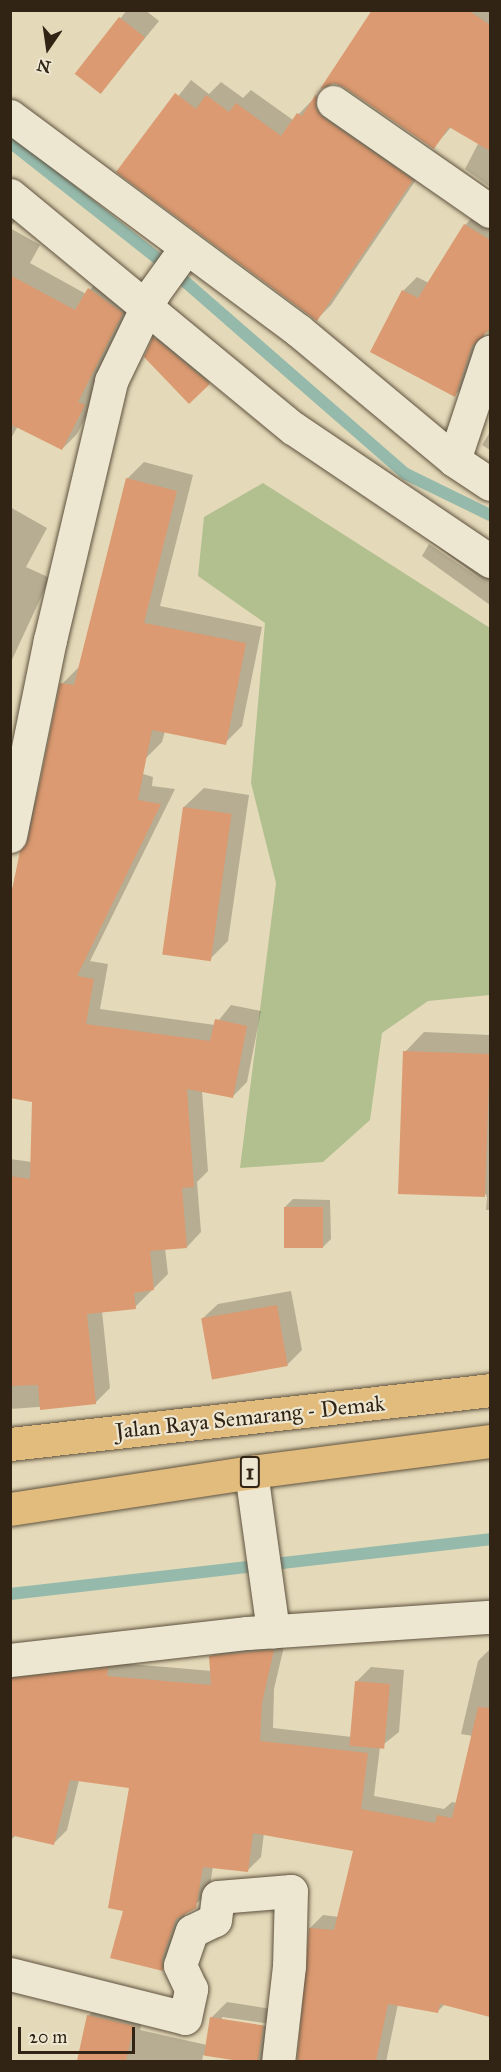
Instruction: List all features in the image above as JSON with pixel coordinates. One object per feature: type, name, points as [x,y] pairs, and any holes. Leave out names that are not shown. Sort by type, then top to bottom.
[{"type":"highway","name":"Jalan Raya Semarang - Demak","points":[[10,1444],[490,1390]]},
{"type":"highway","name":"1","points":[[10,1509],[251,1472],[490,1441]]},
{"type":"street","points":[[333,102],[490,211]]},
{"type":"street","points":[[10,116],[185,249],[298,330],[454,459],[490,484]]},
{"type":"street","points":[[10,195],[151,301],[293,428],[490,561]]},
{"type":"street","points":[[10,836],[20,731],[111,381],[151,301],[185,249]]},
{"type":"street","points":[[454,459],[490,352]]},
{"type":"street","points":[[251,1472],[262,1537],[273,1631]]},
{"type":"street","points":[[10,1660],[273,1631],[490,1617]]},
{"type":"street","points":[[10,1974],[185,2018],[191,1989],[180,1965],[192,1930],[215,1920],[218,1898],[291,1891],[289,1966],[278,2061]]},
{"type":"green space","points":[[263,483],[490,628],[490,995],[428,1001],[382,1033],[370,1120],[323,1162],[240,1168],[276,883],[251,783],[265,623],[198,576],[204,517]]},
{"type":"building","points":[[372,10],[468,10],[490,25],[490,151],[449,127],[434,149],[344,87],[334,83],[320,89]]},
{"type":"building","points":[[119,17],[145,37],[101,94],[75,74]]},
{"type":"building","points":[[175,93],[196,109],[206,95],[229,112],[236,103],[281,136],[297,113],[302,116],[316,94],[316,109],[322,117],[413,180],[317,321],[116,172]]},
{"type":"building","points":[[464,224],[490,240],[490,329],[472,346],[455,397],[370,352],[402,290],[418,298]]},
{"type":"building","points":[[10,275],[75,310],[88,288],[123,313],[78,402],[85,405],[62,450],[10,424]]},
{"type":"building","points":[[153,337],[210,384],[189,404],[144,357]]},
{"type":"building","points":[[126,478],[177,491],[144,623],[246,643],[226,745],[152,730],[138,800],[161,804],[77,976],[94,979],[86,1024],[210,1041],[215,1019],[247,1026],[233,1098],[187,1089],[194,1187],[182,1188],[187,1248],[150,1251],[154,1290],[134,1293],[136,1309],[87,1314],[96,1404],[40,1410],[38,1385],[10,1386],[10,1176],[30,1179],[32,1102],[10,1098],[10,900],[20,851],[28,840],[60,683],[74,685]]},
{"type":"building","points":[[183,807],[232,814],[211,961],[162,955]]},
{"type":"building","points":[[403,1051],[490,1054],[485,1197],[398,1194]]},
{"type":"building","points":[[284,1207],[323,1207],[323,1248],[284,1248]]},
{"type":"building","points":[[277,1305],[288,1366],[212,1379],[201,1318]]},
{"type":"building","points":[[274,1650],[262,1703],[260,1741],[368,1753],[361,1809],[435,1823],[437,1815],[452,1818],[478,1707],[490,1708],[490,2017],[440,2004],[438,2013],[388,2004],[376,2061],[297,2061],[309,1928],[334,1930],[353,1851],[253,1833],[248,1872],[203,1867],[196,1908],[176,1919],[162,1959],[163,1971],[110,1958],[123,1911],[108,1908],[129,1788],[70,1780],[54,1845],[10,1835],[10,1678],[108,1668],[107,1676],[211,1685],[209,1656]]},
{"type":"building","points":[[355,1681],[390,1684],[384,1749],[349,1746]]},
{"type":"building","points":[[87,2015],[134,2026],[126,2061],[77,2061]]},
{"type":"building","points":[[210,2017],[263,2025],[258,2062],[204,2056]]},
{"type":"waterway","points":[[10,142],[166,265],[406,474],[490,515]]},
{"type":"waterway","points":[[10,1594],[490,1539]]}]
